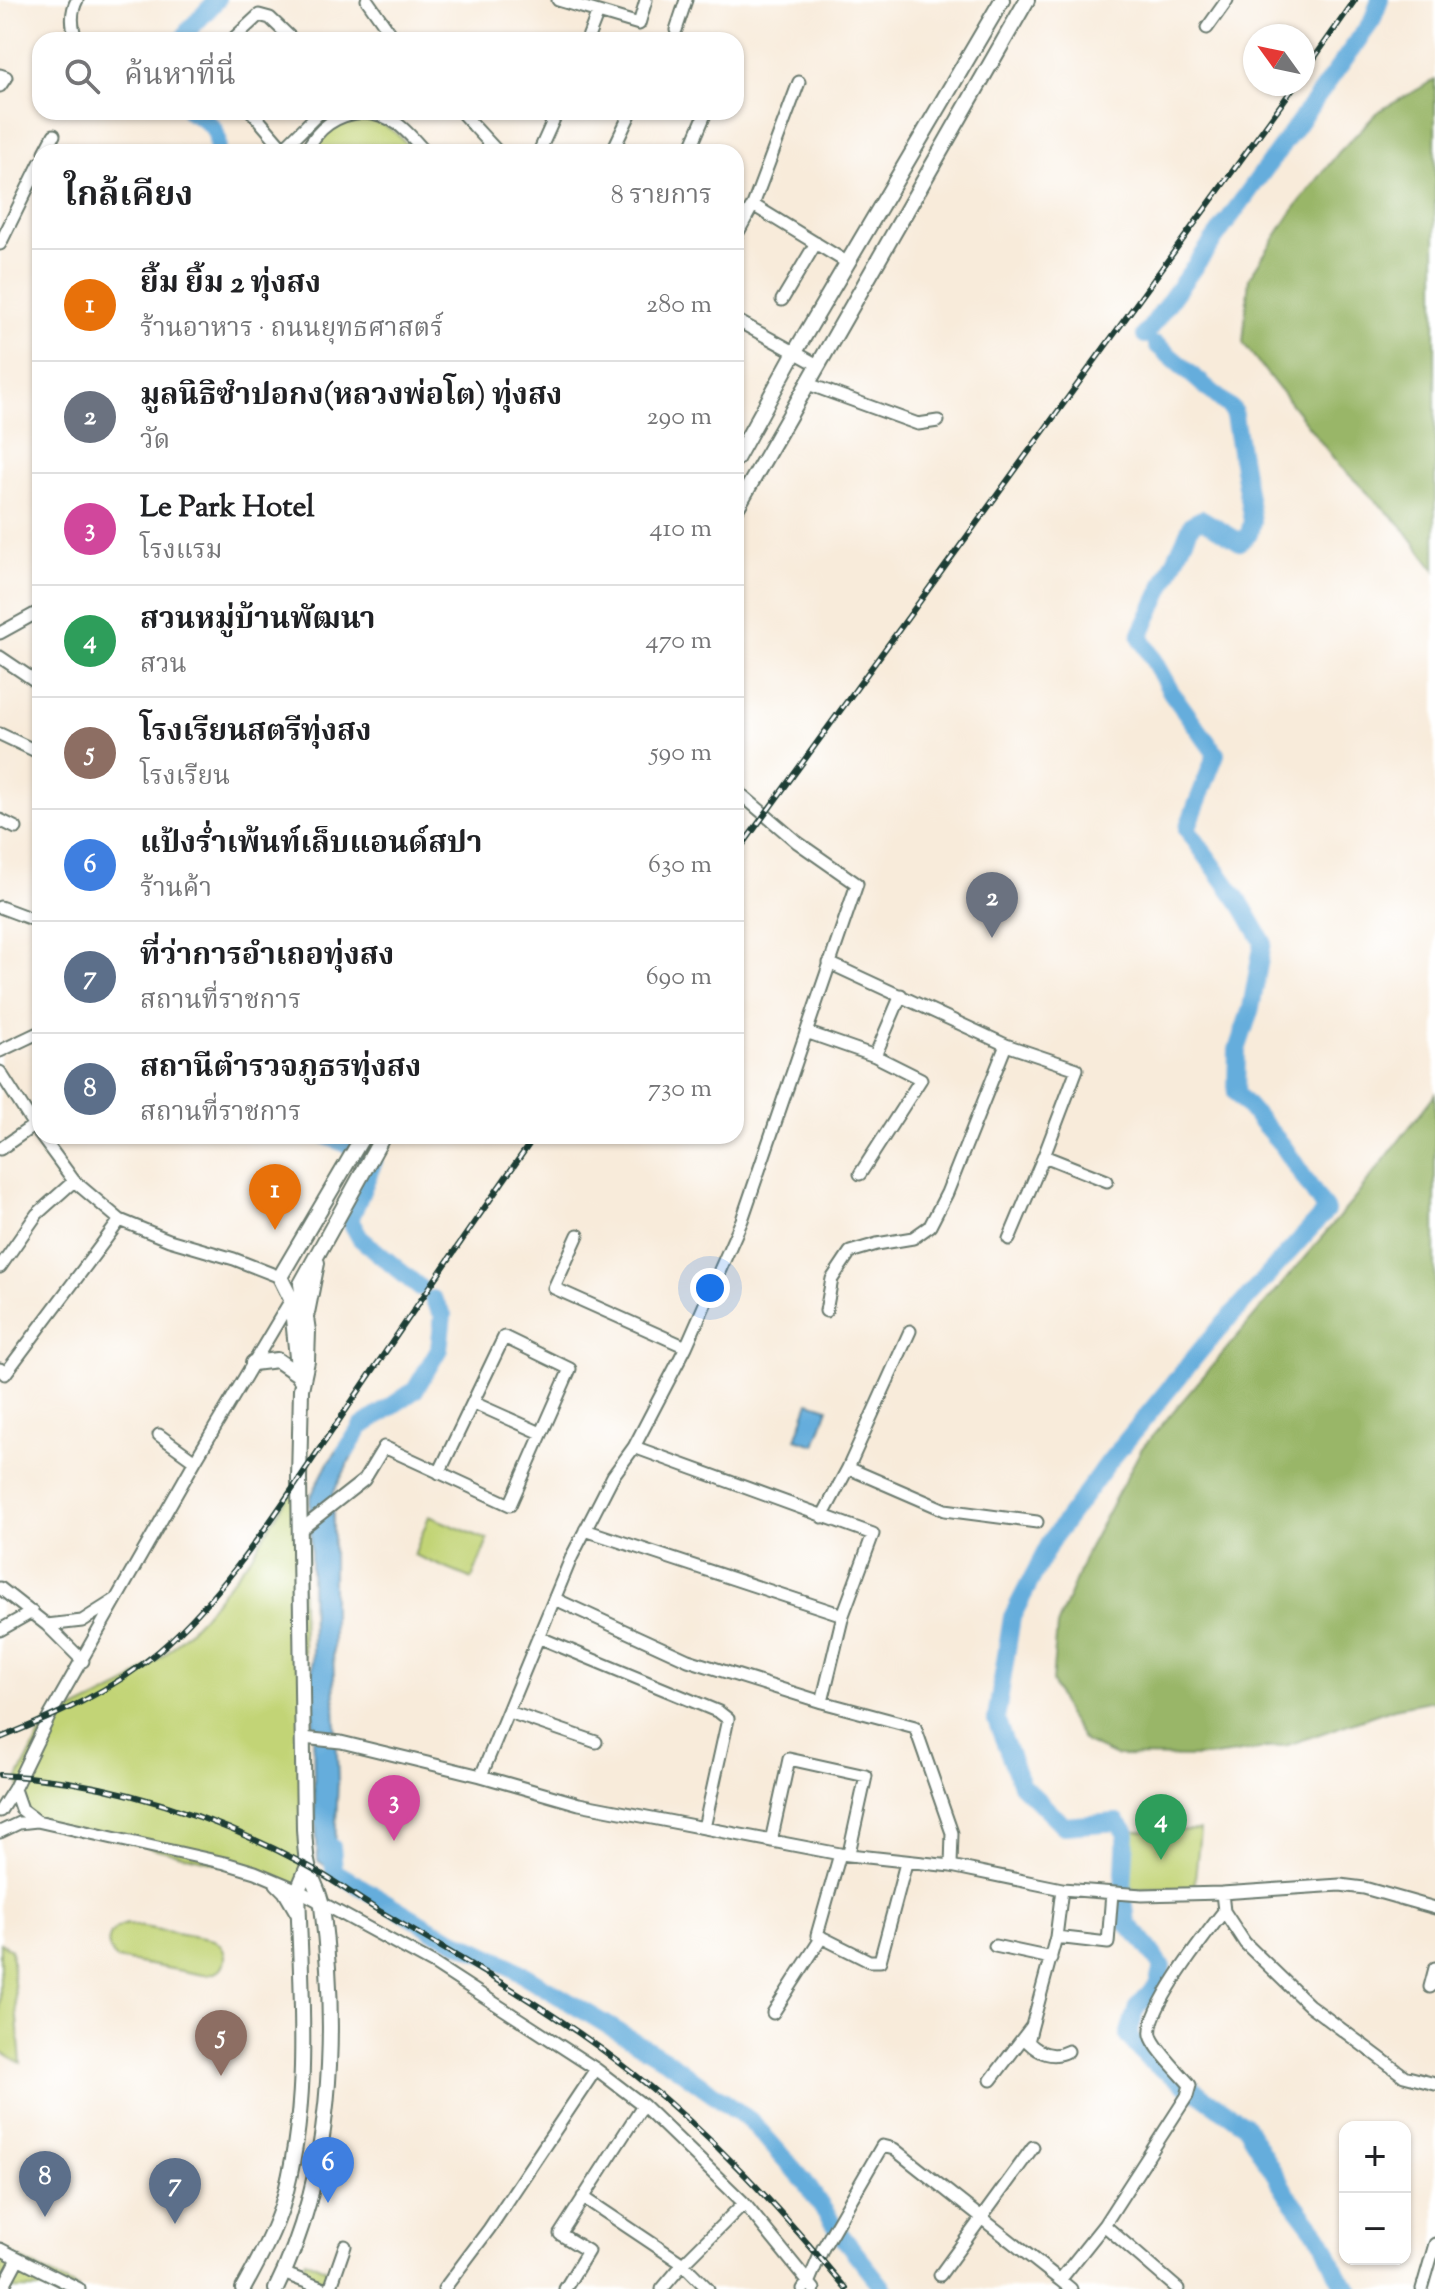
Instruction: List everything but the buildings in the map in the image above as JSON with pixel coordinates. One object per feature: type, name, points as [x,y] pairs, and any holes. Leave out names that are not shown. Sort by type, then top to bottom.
[{"type":"main road","points":[[744,444],[1002,0]]},
{"type":"main road","points":[[744,495],[1027,0]]},
{"type":"main road","points":[[276,2289],[306,2215],[322,2148],[329,2013],[321,1901],[308,1866],[304,1829],[308,1738],[300,1382],[291,1299],[280,1277],[359,1144]]},
{"type":"main road","points":[[300,1382],[307,1361],[306,1317],[301,1284],[378,1144]]},
{"type":"main road","points":[[306,1317],[313,1294],[319,1251]]},
{"type":"main road","points":[[253,1363],[277,1360],[300,1382]]},
{"type":"main road","points":[[243,2289],[281,2208],[295,2142],[303,2057],[298,1890],[308,1866]]},
{"type":"street","points":[[74,32],[72,9],[77,0]]},
{"type":"street","points":[[367,0],[389,32]]},
{"type":"street","points":[[558,0],[574,2],[639,24],[646,0]]},
{"type":"street","points":[[676,30],[686,0]]},
{"type":"street","points":[[1207,28],[1227,0]]},
{"type":"street","points":[[590,32],[598,12]]},
{"type":"street","points":[[241,32],[259,15],[270,18],[285,32]]},
{"type":"street","points":[[0,75],[6,77],[0,86]]},
{"type":"street","points":[[744,221],[799,82]]},
{"type":"street","points":[[258,120],[276,144]]},
{"type":"street","points":[[287,144],[312,120]]},
{"type":"street","points":[[311,144],[318,132],[332,120]]},
{"type":"street","points":[[398,120],[418,144]]},
{"type":"street","points":[[468,120],[491,144]]},
{"type":"street","points":[[543,144],[553,120]]},
{"type":"street","points":[[616,144],[627,120]]},
{"type":"street","points":[[692,144],[703,120]]},
{"type":"street","points":[[49,144],[54,135]]},
{"type":"street","points":[[0,244],[32,179]]},
{"type":"street","points":[[753,205],[848,263]]},
{"type":"street","points":[[782,300],[816,243]]},
{"type":"street","points":[[744,324],[818,365]]},
{"type":"street","points":[[808,384],[918,424],[938,421]]},
{"type":"street","points":[[0,633],[32,615]]},
{"type":"street","points":[[0,657],[32,679]]},
{"type":"street","points":[[0,734],[32,749]]},
{"type":"street","points":[[481,1776],[585,1530],[613,1476],[634,1447],[686,1347],[742,1220],[857,884],[797,842],[744,797]]},
{"type":"street","points":[[0,820],[16,828]]},
{"type":"street","points":[[0,907],[32,919]]},
{"type":"street","points":[[829,963],[1006,1045],[1077,1069],[1009,1239]]},
{"type":"street","points":[[875,1056],[901,995]]},
{"type":"street","points":[[806,1032],[875,1056],[921,1079],[860,1174]]},
{"type":"street","points":[[0,1051],[32,1036]]},
{"type":"street","points":[[826,1311],[832,1279],[850,1252],[913,1238],[930,1226],[947,1193],[1006,1045]]},
{"type":"street","points":[[0,1072],[32,1119]]},
{"type":"street","points":[[0,1149],[32,1133]]},
{"type":"street","points":[[49,1144],[74,1181],[120,1220],[280,1277]]},
{"type":"street","points":[[1044,1156],[1107,1181]]},
{"type":"street","points":[[0,1267],[37,1214],[74,1181]]},
{"type":"street","points":[[2,1374],[120,1220]]},
{"type":"street","points":[[578,1235],[554,1288],[686,1347]]},
{"type":"street","points":[[0,1811],[35,1743],[195,1461],[301,1284]]},
{"type":"street","points":[[822,1517],[848,1468],[910,1331]]},
{"type":"street","points":[[302,1528],[364,1480],[384,1447],[439,1473],[510,1505],[570,1369],[504,1337],[439,1473]]},
{"type":"street","points":[[474,1403],[541,1433]]},
{"type":"street","points":[[159,1435],[195,1461]]},
{"type":"street","points":[[634,1447],[873,1534],[843,1615],[822,1702]]},
{"type":"street","points":[[848,1468],[945,1510],[1037,1522]]},
{"type":"street","points":[[585,1530],[843,1615]]},
{"type":"street","points":[[0,1588],[47,1625],[83,1661]]},
{"type":"street","points":[[47,1625],[82,1621],[120,1597]]},
{"type":"street","points":[[555,1599],[688,1660],[915,1727],[952,1833],[951,1866]]},
{"type":"street","points":[[0,1630],[32,1612]]},
{"type":"street","points":[[538,1637],[719,1712],[728,1719],[704,1828]]},
{"type":"street","points":[[509,1712],[596,1742]]},
{"type":"street","points":[[308,1738],[341,1742],[481,1776],[579,1804],[844,1854],[951,1866],[1062,1889],[1142,1895],[1340,1885],[1364,1888],[1435,1908]]},
{"type":"street","points":[[771,1841],[789,1759],[866,1776],[817,1935],[869,1961],[880,1961],[906,1863]]},
{"type":"street","points":[[14,1789],[21,1809],[37,1821]]},
{"type":"street","points":[[0,1832],[19,1823],[37,1821],[255,1872],[321,1901],[434,1964],[596,2069],[643,2105],[744,2203],[808,2286]]},
{"type":"street","points":[[255,1872],[284,1892],[299,1917]]},
{"type":"street","points":[[1062,1889],[1056,1937],[1028,2042],[1034,2048],[1052,2055],[1068,2051]]},
{"type":"street","points":[[1222,1893],[1224,1911],[1245,1943],[1309,2005],[1404,2076],[1435,2084]]},
{"type":"street","points":[[1056,1937],[1108,1943],[1114,1894]]},
{"type":"street","points":[[1060,2280],[1104,2225],[1188,2089],[1151,2036],[1152,2021],[1188,1957],[1224,1911]]},
{"type":"street","points":[[773,2013],[822,1937]]},
{"type":"street","points":[[995,1946],[1051,1958]]},
{"type":"street","points":[[1430,1987],[1435,1968]]},
{"type":"street","points":[[991,2080],[1032,2026]]},
{"type":"street","points":[[444,2289],[489,2229],[596,2069]]},
{"type":"street","points":[[565,2289],[588,2251],[560,2234],[643,2105]]},
{"type":"street","points":[[808,2286],[823,2248],[882,2146],[894,2149],[1071,2289]]},
{"type":"street","points":[[940,2275],[1033,2147]]},
{"type":"street","points":[[583,2197],[683,2264],[708,2289]]},
{"type":"street","points":[[662,2289],[744,2203]]},
{"type":"street","points":[[1104,2225],[1178,2289]]},
{"type":"street","points":[[1422,2289],[1435,2244]]},
{"type":"street","points":[[283,2273],[327,2289],[345,2246]]},
{"type":"street","points":[[0,2249],[79,2289]]},
{"type":"street","points":[[2,2289],[18,2259]]},
{"type":"green space","points":[[1435,80],[1435,570],[1401,525],[1339,465],[1243,343],[1249,278],[1291,213],[1339,152],[1379,111]]},
{"type":"green space","points":[[364,120],[377,123],[390,129],[407,144],[318,144],[332,129]]},
{"type":"green space","points":[[1435,1094],[1435,1700],[1394,1708],[1288,1745],[1208,1757],[1116,1756],[1085,1742],[1066,1713],[1052,1682],[1057,1626],[1088,1549],[1142,1448],[1351,1203]]},
{"type":"green space","points":[[299,1479],[308,1866],[298,1890],[255,1872],[37,1821],[21,1809],[19,1776],[46,1724],[124,1686],[168,1652],[203,1616],[250,1558]]},
{"type":"green space","points":[[429,1516],[488,1540],[472,1579],[414,1555]]},
{"type":"green space","points":[[1200,1830],[1194,1888],[1123,1889],[1129,1831]]},
{"type":"green space","points":[[127,1924],[214,1940],[224,1951],[222,1967],[204,1975],[117,1959],[110,1949],[109,1938],[115,1929]]},
{"type":"green space","points":[[0,1943],[11,1949],[21,2063],[0,2051]]},
{"type":"green space","points":[[0,2249],[79,2289],[0,2289]]},
{"type":"green space","points":[[305,2260],[328,2270],[323,2281],[300,2270]]},
{"type":"water","points":[[809,1402],[828,1408],[815,1445],[796,1439]]},
{"type":"water","points":[[354,1428],[364,1434],[333,1493],[333,1651],[338,1780],[334,1871],[318,1861],[314,1789],[310,1498],[328,1463]]},
{"type":"waterway","points":[[187,32],[217,0]]},
{"type":"waterway","points":[[1145,335],[1372,21],[1380,0]]},
{"type":"waterway","points":[[204,120],[215,131],[217,144]]},
{"type":"waterway","points":[[1157,345],[1233,410],[1252,521],[1249,534],[1240,542],[1202,519],[1192,524],[1140,636],[1171,692],[1216,754],[1187,829],[1243,907],[1263,942],[1251,1008],[1237,1050],[1236,1093],[1283,1146],[1326,1211],[1204,1346],[1108,1463],[1052,1539],[1012,1617],[996,1720],[1021,1784],[1064,1826],[1117,1822],[1126,1833],[1123,1889],[1127,1924],[1162,1967],[1157,1986],[1137,2007],[1128,2036],[1149,2060],[1244,2124],[1287,2194],[1323,2241],[1338,2276],[1350,2289]]},
{"type":"waterway","points":[[347,1144],[374,1161],[350,1220],[360,1238],[419,1287]]},
{"type":"waterway","points":[[346,1451],[361,1427],[415,1390],[439,1349],[443,1315],[433,1299]]},
{"type":"waterway","points":[[332,1847],[334,1871],[431,1929],[509,1966],[669,2062],[751,2121],[805,2182],[838,2231],[884,2289]]},
{"type":"railway","points":[[1315,57],[1355,0]]},
{"type":"railway","points":[[744,843],[1287,96]]},
{"type":"railway","points":[[0,1738],[63,1711],[122,1678],[159,1651],[206,1604],[268,1524],[529,1144]]},
{"type":"railway","points":[[0,1775],[40,1778],[119,1792],[234,1831],[316,1871],[482,1971],[604,2051],[691,2122],[746,2175],[846,2289]]},
{"type":"place","name":"มูลนิธิซำปอกง(หลวงพ่อโต) ทุ่งสง","points":[[992,938]]},
{"type":"place","name":"ยิ้ม ยิ้ม 2 ทุ่งสง","points":[[275,1230]]},
{"type":"place","name":"Le Park Hotel","points":[[394,1841]]},
{"type":"place","name":"สวนหมู่บ้านพัฒนา","points":[[1161,1860]]},
{"type":"place","name":"โรงเรียนสตรีทุ่งสง","points":[[221,2076]]},
{"type":"place","name":"แป้งร่ำเพ้นท์เล็บแอนด์สปา","points":[[328,2203]]},
{"type":"place","name":"สถานีตำรวจภูธรทุ่งสง","points":[[45,2217]]},
{"type":"place","name":"ที่ว่าการอำเถอทุ่งสง","points":[[175,2224]]}]
